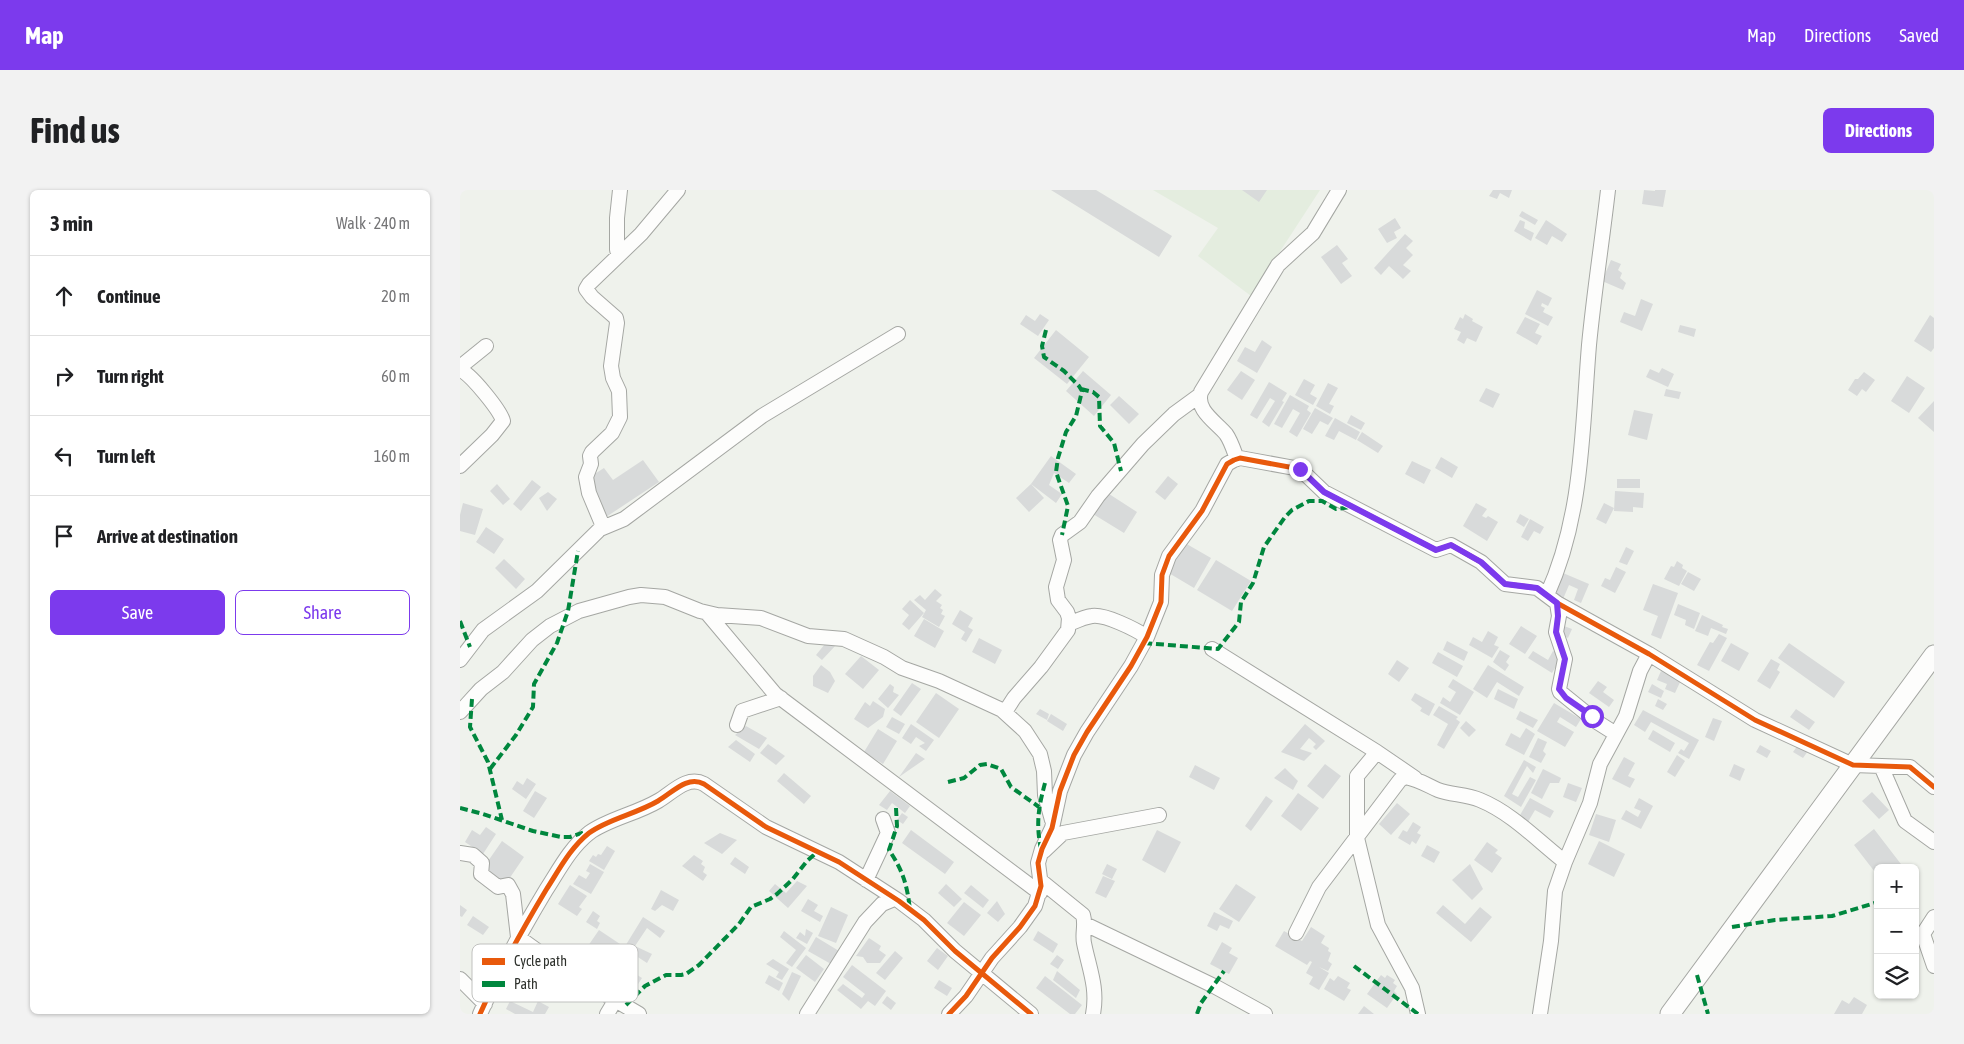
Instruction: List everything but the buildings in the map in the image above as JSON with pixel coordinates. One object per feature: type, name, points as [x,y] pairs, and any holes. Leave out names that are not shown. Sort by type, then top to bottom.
[{"type":"main road","points":[[1670,1014],[1934,655]]},
{"type":"street","points":[[617,250],[617,218],[620,190]]},
{"type":"street","points":[[600,529],[602,524],[586,481],[592,452],[612,433],[620,417],[619,391],[611,366],[617,323],[616,318],[597,302],[586,289],[641,234],[678,190]]},
{"type":"street","points":[[1005,712],[1068,630],[1067,612],[1058,600],[1056,587],[1064,560],[1060,540],[1062,535],[1080,522],[1098,496],[1143,444],[1174,414],[1200,395],[1278,266],[1313,233],[1339,190]]},
{"type":"street","points":[[1608,190],[1591,327],[1582,458],[1574,514],[1556,575],[1552,599],[1558,616],[1556,632],[1565,659],[1560,692],[1597,722],[1616,734]]},
{"type":"street","points":[[460,660],[483,630],[537,591],[600,529],[624,519],[762,416],[898,334]]},
{"type":"street","points":[[460,466],[492,435],[503,421],[498,410],[460,368],[486,346]]},
{"type":"street","points":[[1200,395],[1204,410],[1229,439],[1237,459]]},
{"type":"street","points":[[950,1014],[982,974],[992,958],[1026,920],[1035,906],[1040,887],[1038,867],[1041,853],[1052,828],[1060,791],[1074,755],[1131,666],[1147,637],[1160,602],[1162,575],[1169,556],[1202,511],[1224,468],[1230,461],[1237,459],[1285,465],[1300,469],[1324,492],[1428,546],[1436,550],[1451,545],[1481,562],[1508,586],[1534,587],[1649,654],[1755,720],[1853,766],[1910,767],[1934,787]]},
{"type":"street","points":[[460,712],[481,689],[504,672],[542,631],[580,611],[641,595],[666,597],[707,613],[761,618],[808,636],[844,639],[899,667],[939,681],[1005,712],[1025,731],[1040,754],[1044,771],[1045,795],[1052,821]]},
{"type":"street","points":[[707,613],[775,694],[1040,887],[1081,912],[1085,924],[1084,942],[1095,990],[1093,1014]]},
{"type":"street","points":[[1069,624],[1092,616],[1100,616],[1137,630],[1147,637]]},
{"type":"street","points":[[1212,649],[1377,752],[1415,779],[1438,790],[1472,797],[1495,808],[1516,822],[1565,862]]},
{"type":"street","points":[[1540,1014],[1551,942],[1555,891],[1590,803],[1600,764],[1629,709],[1640,671],[1649,654]]},
{"type":"street","points":[[737,725],[742,711],[781,698]]},
{"type":"street","points":[[1377,752],[1357,776],[1357,838],[1378,925],[1412,988],[1418,1014]]},
{"type":"street","points":[[1882,766],[1905,821],[1934,842]]},
{"type":"street","points":[[1296,933],[1319,887],[1400,780],[1405,777],[1415,779]]},
{"type":"street","points":[[514,944],[566,859],[578,843],[601,826],[645,809],[690,780],[695,780],[704,784],[772,831],[839,862],[894,899],[924,920],[982,974],[1031,1014]]},
{"type":"street","points":[[1041,853],[1063,833],[1159,815]]},
{"type":"street","points":[[866,880],[888,833],[883,819]]},
{"type":"street","points":[[460,853],[473,855],[482,863],[481,874],[489,881],[498,887],[508,885],[513,894],[518,937],[528,944]]},
{"type":"street","points":[[807,1014],[865,922],[882,904],[894,899]]},
{"type":"street","points":[[1934,916],[1923,934],[1934,966]]},
{"type":"street","points":[[1085,924],[1214,986],[1265,1014]]},
{"type":"street","points":[[460,978],[472,995]]},
{"type":"street","points":[[607,1014],[614,1002]]},
{"type":"street","points":[[621,1002],[639,1014]]},
{"type":"shaded area","points":[[1153,190],[1320,190],[1251,296],[1198,256],[1218,228]]},
{"type":"marked path","points":[[1046,330],[1042,346],[1044,357],[1064,371],[1082,391],[1076,416],[1066,432],[1056,472],[1068,506],[1062,535]]},
{"type":"marked path","points":[[1081,389],[1093,392],[1099,397],[1100,426],[1114,443],[1121,471]]},
{"type":"marked path","points":[[1144,643],[1218,649],[1239,622],[1241,602],[1253,583],[1264,547],[1285,517],[1292,510],[1309,501],[1322,501],[1336,509],[1351,507]]},
{"type":"marked path","points":[[490,769],[516,735],[533,707],[534,684],[557,643],[568,611],[578,551]]},
{"type":"marked path","points":[[460,621],[470,647]]},
{"type":"marked path","points":[[472,699],[470,727],[488,762],[502,820]]},
{"type":"marked path","points":[[948,782],[964,778],[980,765],[987,764],[1001,769],[1011,787],[1039,807]]},
{"type":"marked path","points":[[1041,850],[1038,816],[1045,783]]},
{"type":"marked path","points":[[460,808],[533,831],[561,837],[570,837],[585,832]]},
{"type":"marked path","points":[[896,808],[897,826],[889,850],[904,878],[910,910]]},
{"type":"marked path","points":[[638,993],[645,986],[666,975],[686,974],[699,965],[739,924],[751,907],[777,894],[817,852]]},
{"type":"marked path","points":[[1732,927],[1775,920],[1832,916],[1874,903]]},
{"type":"marked path","points":[[1354,966],[1418,1014]]},
{"type":"marked path","points":[[1197,1014],[1201,1003],[1224,971]]},
{"type":"marked path","points":[[1697,975],[1708,1014]]},
{"type":"marked path","points":[[626,1005],[629,1002]]},
{"type":"cycle path","points":[[949,1014],[966,996],[992,958],[1020,927],[1035,906],[1041,886],[1038,863],[1052,828],[1060,791],[1074,755],[1131,666],[1147,637],[1161,602],[1162,575],[1169,556],[1202,511],[1227,464],[1240,458],[1300,469],[1324,492],[1436,550],[1451,545],[1481,562],[1505,584],[1537,588],[1557,603],[1649,654],[1755,720],[1853,765],[1910,767],[1934,787]]},
{"type":"cycle path","points":[[515,944],[560,867],[582,839],[597,828],[613,820],[649,806],[686,783],[698,782],[704,784],[766,827],[839,862],[899,901],[924,920],[955,951],[1031,1014]]},
{"type":"cycle path","points":[[480,1014],[486,1002]]},
{"type":"route","points":[[1300,469],[1324,492],[1386,525],[1436,550],[1451,545],[1481,562],[1508,586],[1530,586],[1537,588],[1557,603],[1556,632],[1565,659],[1559,689],[1566,698],[1592,716]]}]
